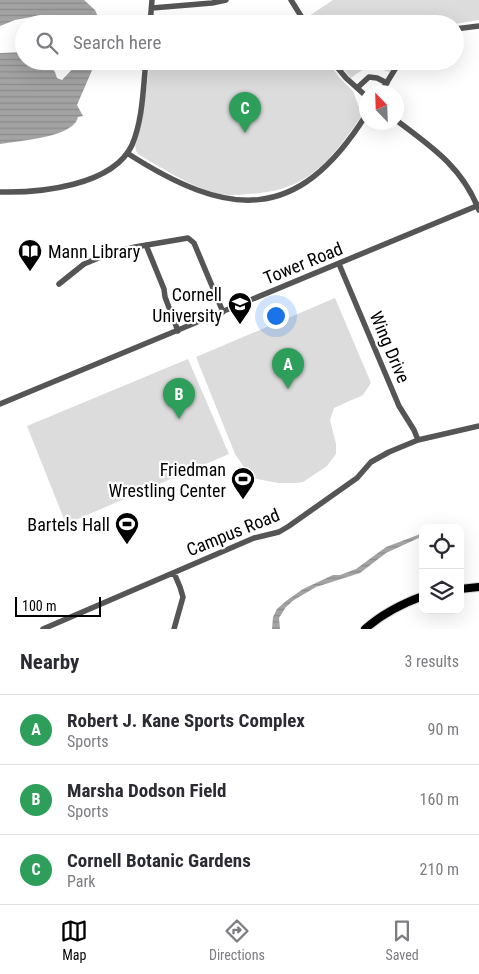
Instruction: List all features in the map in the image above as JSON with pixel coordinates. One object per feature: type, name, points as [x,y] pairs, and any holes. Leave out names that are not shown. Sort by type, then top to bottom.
[{"type":"main road","points":[[464,589],[479,587]]},
{"type":"main road","points":[[365,629],[382,615],[419,598]]},
{"type":"street","points":[[151,15],[152,0]]},
{"type":"street","points":[[152,8],[212,4],[226,0]]},
{"type":"street","points":[[291,0],[300,15]]},
{"type":"street","points":[[464,28],[479,26]]},
{"type":"street","points":[[0,192],[34,192],[80,182],[112,167],[127,153],[135,136],[139,120],[145,70]]},
{"type":"street","points":[[339,70],[357,88],[369,77],[377,78],[387,83],[395,70]]},
{"type":"street","points":[[127,153],[167,176],[201,192],[227,199],[264,199],[294,190],[316,176],[344,149],[359,126]]},
{"type":"street","points":[[404,126],[448,161],[465,182],[478,207]]},
{"type":"street","name":"Tower Road","points":[[0,404],[478,207]]},
{"type":"street","points":[[60,284],[84,264],[121,250],[188,238],[194,243],[223,312]]},
{"type":"street","points":[[146,245],[164,289],[165,297],[178,331]]},
{"type":"street","name":"Wing Drive","points":[[338,264],[399,406],[418,440]]},
{"type":"street","name":"Campus Road","points":[[43,629],[254,538],[284,530],[357,478],[374,460],[396,448],[418,440],[479,426]]},
{"type":"street","points":[[174,573],[183,597],[174,629]]},
{"type":"shaded area","points":[[0,0],[84,0],[95,10],[97,15],[15,15],[15,20],[0,26]]},
{"type":"shaded area","points":[[333,0],[479,0],[479,20],[464,22],[464,15],[310,15]]},
{"type":"shaded area","points":[[15,52],[15,70],[53,70],[57,78],[62,80],[71,70],[92,70],[77,105],[83,116],[78,117],[75,123],[61,132],[40,138],[0,144],[0,53]]},
{"type":"shaded area","points":[[149,70],[334,70],[353,91],[359,107],[359,120],[327,160],[302,180],[269,192],[223,195],[195,186],[139,155],[135,144],[141,126]]},
{"type":"shaded area","points":[[344,70],[363,70],[361,71],[351,78]]},
{"type":"shaded area","points":[[335,298],[371,383],[363,395],[334,408],[330,420],[336,444],[336,454],[327,466],[303,482],[278,483],[257,479],[248,473],[235,454],[196,357]]},
{"type":"shaded area","points":[[188,359],[229,454],[66,524],[27,426]]},
{"type":"shaded area","points":[[419,535],[419,538],[386,553],[360,573],[316,587],[294,600],[286,607],[279,618],[280,629],[272,629],[273,617],[277,609],[286,601],[303,589],[333,575],[340,575],[356,569],[386,547]]},
{"type":"place","name":"Cornell Botanic Gardens","points":[[245,133]]},
{"type":"place","name":"Mann Library","points":[[30,272]]},
{"type":"place","name":"Cornell University","points":[[240,325]]},
{"type":"place","name":"Robert J. Kane Sports Complex","points":[[288,389]]},
{"type":"place","name":"Marsha Dodson Field","points":[[179,419]]},
{"type":"place","name":"Friedman Wrestling Center","points":[[243,500]]},
{"type":"place","name":"Bartels Hall","points":[[127,545]]}]
